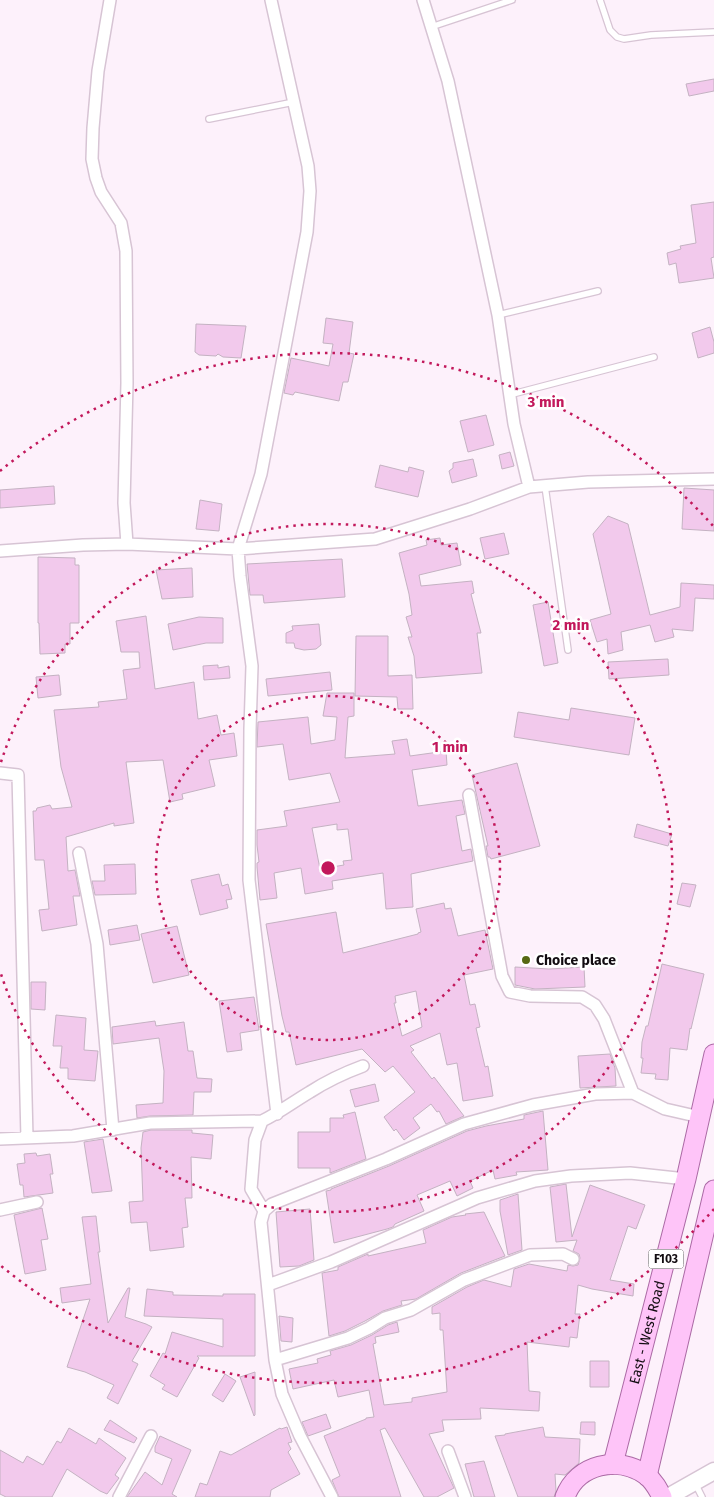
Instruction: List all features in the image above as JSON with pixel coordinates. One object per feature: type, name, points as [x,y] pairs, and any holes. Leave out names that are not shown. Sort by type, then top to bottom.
[{"type":"main road","name":"East - West Road","points":[[614,1464],[686,1179],[714,1054]]},
{"type":"main road","name":"F103","points":[[647,1476],[714,1190]]},
{"type":"main road","points":[[565,1497],[568,1490],[580,1476],[595,1467],[614,1464],[631,1467],[647,1476],[657,1486],[662,1497]]},
{"type":"street","points":[[110,0],[98,71],[92,159],[101,192],[121,223],[126,251],[127,383],[124,503],[127,544]]},
{"type":"street","points":[[271,0],[308,166],[310,191],[308,232],[261,474],[238,548],[252,666],[249,880],[277,1114]]},
{"type":"street","points":[[423,0],[448,81],[498,315],[514,424],[529,487]]},
{"type":"street","points":[[0,551],[127,544],[238,548],[375,539],[470,509],[529,487],[588,482],[714,479]]},
{"type":"street","points":[[0,773],[18,775],[27,1138]]},
{"type":"street","points":[[469,796],[502,976],[510,992],[530,996],[582,997],[595,1005],[604,1019],[634,1092]]},
{"type":"street","points":[[79,853],[97,944],[113,1130]]},
{"type":"street","points":[[0,1139],[73,1136],[150,1123],[262,1121],[277,1114],[338,1076],[363,1066]]},
{"type":"street","points":[[332,1497],[300,1436],[282,1394],[275,1360],[262,1222],[264,1211],[272,1204],[386,1159],[464,1124],[532,1105],[595,1094],[634,1092],[665,1109],[700,1117]]},
{"type":"street","points":[[262,1121],[255,1140],[251,1189],[264,1211]]},
{"type":"street","points":[[268,1285],[331,1262],[477,1198],[534,1181],[571,1176],[630,1173],[686,1179]]},
{"type":"street","points":[[0,1210],[37,1202]]},
{"type":"street","points":[[275,1360],[348,1338],[385,1318],[411,1310],[464,1280],[530,1255],[563,1254],[573,1259]]},
{"type":"street","points":[[119,1497],[151,1436]]},
{"type":"street","points":[[448,1451],[465,1497]]},
{"type":"street","points":[[668,1497],[714,1470]]},
{"type":"lane","points":[[431,27],[512,0]]},
{"type":"lane","points":[[600,0],[610,30],[618,37],[624,39],[651,35],[714,32]]},
{"type":"lane","points":[[209,119],[294,102]]},
{"type":"lane","points":[[498,315],[598,291]]},
{"type":"lane","points":[[510,395],[654,357]]},
{"type":"lane","points":[[545,486],[568,650]]},
{"type":"lane","points":[[694,1481],[702,1497]]},
{"type":"building","points":[[714,79],[714,91],[689,96],[686,84]]},
{"type":"building","points":[[714,202],[714,257],[711,258],[714,278],[679,283],[676,263],[669,265],[667,253],[681,249],[680,246],[696,243],[691,205]]},
{"type":"building","points":[[326,318],[353,322],[349,353],[354,354],[348,382],[343,382],[339,401],[295,392],[293,395],[284,393],[291,358],[329,366],[333,344],[323,343]]},
{"type":"building","points":[[196,324],[246,326],[241,358],[223,357],[218,354],[216,356],[199,355],[195,352]]},
{"type":"building","points":[[710,327],[714,342],[714,353],[698,358],[692,333]]},
{"type":"building","points":[[486,415],[494,445],[468,452],[460,421]]},
{"type":"building","points":[[510,452],[514,466],[502,469],[499,455]]},
{"type":"building","points":[[473,459],[477,476],[452,483],[449,471],[453,468],[453,463]]},
{"type":"building","points":[[380,465],[408,472],[409,467],[424,471],[418,497],[375,487]]},
{"type":"building","points":[[54,486],[55,504],[0,508],[0,490]]},
{"type":"building","points":[[684,488],[714,490],[714,531],[682,529]]},
{"type":"building","points":[[200,500],[222,504],[219,531],[196,529]]},
{"type":"building","points":[[608,516],[628,524],[650,615],[680,607],[681,583],[714,585],[714,599],[695,598],[693,631],[672,629],[674,637],[655,642],[650,625],[621,632],[623,650],[608,654],[607,639],[597,642],[590,620],[611,614],[593,534]]},
{"type":"building","points":[[504,533],[509,554],[485,559],[480,538]]},
{"type":"building","points":[[440,538],[441,545],[457,543],[461,565],[419,575],[421,586],[472,581],[474,593],[471,594],[481,633],[477,633],[482,673],[416,678],[414,656],[408,637],[412,637],[406,617],[412,615],[399,553],[427,545],[426,540]]},
{"type":"building","points":[[38,557],[75,558],[75,565],[79,565],[79,623],[70,623],[70,644],[65,644],[65,653],[40,654]]},
{"type":"building","points":[[342,559],[345,597],[264,603],[263,595],[250,595],[247,564]]},
{"type":"building","points":[[192,568],[193,597],[162,599],[156,570]]},
{"type":"building","points":[[548,602],[558,663],[544,666],[533,605]]},
{"type":"building","points":[[146,616],[155,689],[194,682],[198,719],[217,715],[221,735],[234,733],[237,756],[209,760],[215,786],[182,794],[183,799],[170,802],[163,760],[126,762],[134,823],[114,826],[114,823],[66,837],[68,871],[75,870],[80,896],[73,896],[77,925],[42,931],[39,910],[49,909],[44,860],[35,860],[33,811],[50,805],[52,809],[72,807],[61,767],[54,710],[99,707],[98,702],[127,699],[123,670],[140,668],[139,652],[121,652],[116,621]]},
{"type":"building","points":[[199,617],[223,618],[223,643],[206,643],[173,650],[168,624]]},
{"type":"building","points":[[319,624],[321,645],[316,649],[304,650],[295,648],[294,643],[286,643],[286,633],[293,630],[292,626]]},
{"type":"building","points":[[356,636],[388,636],[388,676],[412,675],[413,709],[398,709],[397,697],[355,696]]},
{"type":"building","points":[[668,659],[669,675],[609,679],[608,662]]},
{"type":"building","points":[[218,665],[218,668],[229,666],[230,678],[204,680],[203,666]]},
{"type":"building","points":[[330,672],[332,690],[268,696],[266,679]]},
{"type":"building","points":[[59,675],[61,695],[38,698],[36,677]]},
{"type":"building","points":[[327,693],[354,693],[354,716],[348,717],[345,758],[395,754],[392,741],[407,739],[410,756],[446,751],[447,765],[412,770],[418,806],[462,800],[465,814],[456,816],[462,851],[471,849],[473,861],[411,874],[413,907],[386,909],[383,873],[332,881],[333,889],[305,894],[301,868],[274,873],[277,898],[260,900],[257,867],[259,862],[257,830],[287,826],[284,811],[340,802],[330,773],[289,780],[283,744],[257,747],[258,722],[308,717],[311,744],[335,740],[337,717],[323,716]],"holes":[[[337,824],[337,830],[348,829],[352,860],[343,861],[344,865],[320,869],[312,828]]]},
{"type":"building","points":[[571,708],[635,718],[629,755],[514,737],[518,712],[569,720]]},
{"type":"building","points":[[517,763],[540,846],[491,859],[488,857],[486,846],[488,846],[472,775]]},
{"type":"building","points":[[637,824],[672,834],[668,846],[634,837]]},
{"type":"building","points":[[135,864],[136,894],[95,895],[92,881],[105,881],[104,865]]},
{"type":"building","points":[[219,874],[222,886],[228,884],[232,899],[226,900],[228,908],[200,915],[191,880]]},
{"type":"building","points":[[682,883],[696,885],[690,907],[677,904]]},
{"type":"building","points":[[444,903],[445,909],[451,908],[458,936],[485,930],[493,969],[464,975],[470,1005],[475,1004],[480,1027],[476,1028],[485,1067],[488,1066],[493,1096],[463,1101],[457,1063],[447,1065],[440,1033],[410,1046],[414,1050],[411,1052],[432,1079],[434,1077],[464,1116],[446,1124],[439,1111],[437,1112],[431,1104],[413,1118],[420,1128],[404,1140],[396,1129],[394,1131],[384,1117],[415,1092],[393,1066],[385,1072],[362,1049],[296,1065],[289,1032],[286,1032],[282,1016],[266,924],[336,912],[343,953],[418,934],[421,932],[416,909]],"holes":[[[416,991],[422,1027],[402,1036],[394,1003],[396,1003],[395,996]]]},
{"type":"building","points":[[137,925],[140,940],[110,945],[108,930]]},
{"type":"building","points":[[177,926],[189,975],[153,983],[141,934]]},
{"type":"building","points":[[662,964],[704,974],[690,1028],[687,1050],[670,1048],[668,1080],[655,1079],[656,1074],[641,1073],[643,1058],[641,1058],[642,1042],[646,1026],[648,1026]]},
{"type":"building","points":[[515,967],[549,969],[584,967],[585,987],[535,989],[515,985]]},
{"type":"building","points":[[31,982],[46,982],[45,1010],[31,1009]]},
{"type":"building","points":[[254,997],[259,1030],[240,1033],[242,1050],[227,1052],[219,1001]]},
{"type":"building","points":[[56,1015],[86,1018],[84,1050],[98,1051],[95,1081],[68,1079],[68,1068],[60,1068],[62,1046],[53,1046]]},
{"type":"building","points":[[155,1021],[156,1026],[184,1022],[188,1051],[193,1051],[197,1078],[212,1079],[211,1092],[194,1092],[193,1115],[137,1118],[136,1105],[163,1103],[164,1071],[159,1038],[113,1044],[112,1027]]},
{"type":"building","points":[[610,1054],[615,1068],[616,1086],[580,1088],[578,1056]]},
{"type":"building","points":[[375,1084],[379,1101],[355,1107],[350,1090]]},
{"type":"building","points":[[543,1111],[548,1170],[516,1172],[517,1175],[495,1179],[493,1170],[470,1181],[473,1188],[457,1196],[450,1181],[417,1195],[424,1211],[395,1224],[393,1227],[334,1243],[326,1191],[389,1166],[467,1131],[524,1119],[524,1115]]},
{"type":"building","points":[[355,1112],[366,1159],[330,1173],[330,1168],[298,1168],[298,1132],[330,1132],[330,1118],[344,1118],[343,1115]]},
{"type":"building","points":[[151,1130],[192,1130],[192,1133],[213,1135],[211,1159],[191,1157],[192,1198],[185,1198],[188,1227],[182,1228],[184,1247],[150,1251],[147,1222],[131,1223],[129,1202],[143,1201],[141,1148],[143,1132]]},
{"type":"building","points":[[103,1139],[112,1191],[92,1193],[84,1142]]},
{"type":"building","points":[[36,1153],[37,1156],[50,1154],[53,1174],[50,1174],[53,1193],[24,1197],[23,1185],[20,1185],[17,1164],[25,1163],[24,1154]]},
{"type":"building","points":[[566,1184],[572,1237],[590,1185],[645,1205],[636,1229],[628,1226],[610,1280],[634,1284],[633,1296],[578,1285],[575,1314],[580,1314],[577,1338],[570,1337],[569,1347],[527,1342],[529,1391],[540,1392],[539,1411],[480,1408],[481,1419],[442,1420],[444,1431],[429,1434],[454,1488],[437,1497],[424,1497],[385,1428],[380,1430],[401,1497],[339,1497],[332,1480],[340,1476],[324,1436],[366,1418],[374,1417],[369,1390],[338,1397],[334,1380],[293,1389],[289,1369],[318,1363],[317,1359],[331,1355],[330,1351],[351,1345],[397,1322],[399,1332],[375,1337],[376,1343],[373,1344],[384,1405],[412,1402],[412,1398],[447,1392],[443,1330],[440,1330],[440,1313],[432,1314],[432,1307],[467,1287],[484,1280],[511,1287],[514,1269],[529,1264],[567,1271],[568,1265],[578,1265],[579,1254],[573,1251],[577,1240],[556,1242],[550,1187]]},
{"type":"building","points":[[518,1194],[522,1250],[508,1255],[500,1211],[500,1200]]},
{"type":"building","points":[[42,1208],[48,1239],[41,1240],[46,1270],[25,1274],[14,1215]]},
{"type":"building","points":[[310,1209],[314,1260],[299,1266],[280,1267],[276,1212]]},
{"type":"building","points":[[484,1212],[505,1256],[461,1273],[416,1299],[401,1301],[402,1305],[383,1311],[345,1331],[329,1336],[322,1273],[338,1270],[338,1267],[368,1254],[368,1256],[426,1243],[423,1230],[452,1217]]},
{"type":"building","points":[[96,1216],[100,1252],[98,1252],[108,1323],[128,1288],[130,1288],[125,1317],[152,1327],[132,1361],[138,1364],[118,1404],[107,1398],[114,1385],[85,1372],[67,1367],[90,1299],[62,1303],[60,1288],[91,1284],[82,1217]]},
{"type":"building","points":[[147,1289],[173,1292],[173,1295],[223,1296],[223,1294],[255,1294],[255,1356],[197,1356],[199,1358],[177,1397],[162,1389],[165,1385],[150,1376],[163,1353],[165,1354],[172,1332],[223,1347],[223,1319],[144,1316]]},
{"type":"building","points":[[279,1316],[293,1318],[292,1342],[281,1341]]},
{"type":"building","points":[[590,1361],[609,1361],[609,1387],[590,1387]]},
{"type":"building","points":[[255,1372],[255,1415],[254,1416],[240,1377]]},
{"type":"building","points":[[225,1374],[236,1381],[223,1402],[212,1395]]},
{"type":"building","points":[[326,1414],[331,1428],[308,1436],[302,1422]]},
{"type":"building","points":[[110,1420],[137,1438],[134,1443],[104,1430]]},
{"type":"building","points":[[581,1422],[595,1422],[595,1435],[580,1434]]},
{"type":"building","points":[[287,1427],[292,1442],[288,1443],[291,1449],[288,1452],[300,1474],[271,1490],[270,1497],[195,1497],[200,1483],[207,1485],[220,1451],[231,1455],[280,1428]]},
{"type":"building","points":[[543,1427],[545,1437],[580,1439],[579,1463],[565,1475],[555,1474],[556,1491],[554,1497],[518,1497],[495,1436]]},
{"type":"building","points":[[69,1428],[96,1444],[99,1438],[126,1458],[115,1475],[119,1478],[107,1494],[67,1469],[52,1497],[6,1497],[0,1494],[0,1450],[23,1463],[27,1456],[43,1465],[57,1441],[61,1443]]},
{"type":"building","points":[[160,1436],[191,1450],[172,1494],[177,1497],[127,1497],[145,1472],[162,1485],[172,1459],[155,1452]]},
{"type":"building","points":[[484,1461],[495,1497],[474,1497],[465,1464]]},
{"type":"place","name":"Choice place","points":[[526,960]]}]
